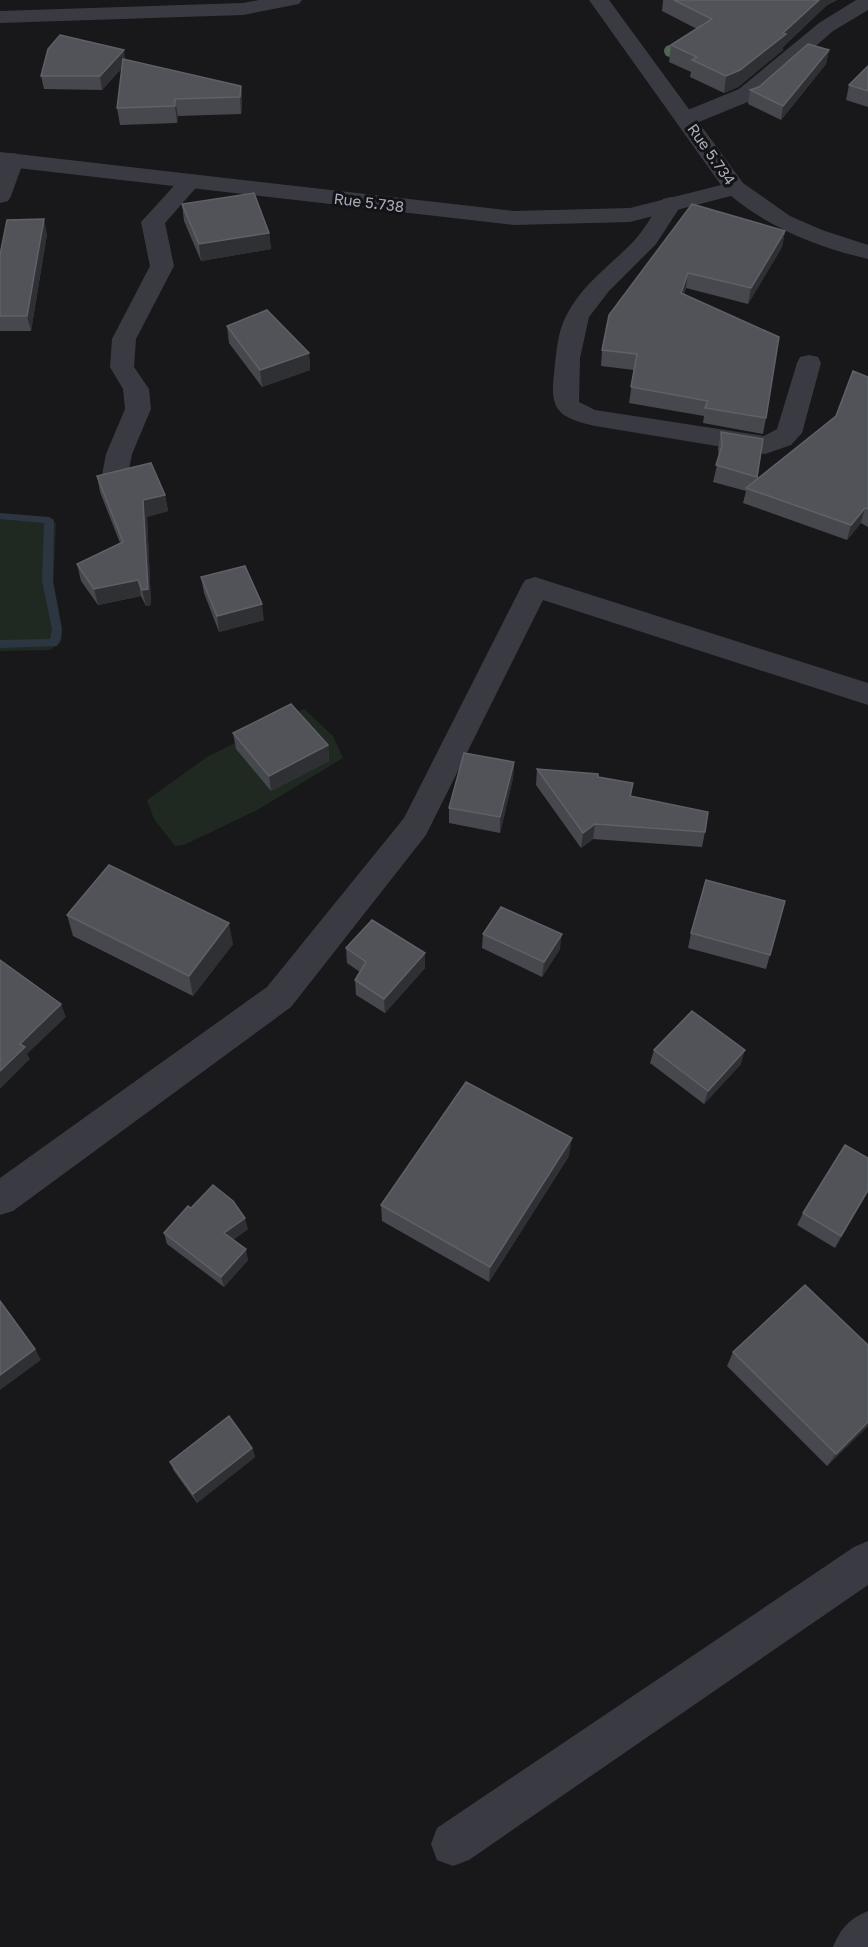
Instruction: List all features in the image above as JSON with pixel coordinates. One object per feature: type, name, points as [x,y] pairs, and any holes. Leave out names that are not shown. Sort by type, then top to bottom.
[{"type":"street","points":[[0,17],[243,9],[292,0]]},
{"type":"street","name":"Rue 5.734","points":[[599,0],[735,188],[758,208],[781,222],[868,252]]},
{"type":"street","points":[[686,119],[747,94],[826,27],[868,1]]},
{"type":"street","points":[[0,196],[6,159]]},
{"type":"street","name":"Rue 5.738","points":[[6,159],[514,218],[630,215],[735,188]]},
{"type":"street","points":[[115,475],[119,454],[138,409],[136,389],[122,367],[124,339],[162,266],[153,222],[190,182]]},
{"type":"street","points":[[671,204],[649,238],[589,299],[576,318],[568,362],[565,400],[570,407],[578,414],[595,418],[765,445],[782,439],[789,433],[809,363]]},
{"type":"street","points":[[0,1199],[279,997],[415,826],[535,587],[868,694]]},
{"type":"street","points":[[453,1844],[868,1561]]},
{"type":"street","points":[[856,1947],[868,1934]]},
{"type":"shaded area","points":[[0,516],[56,523],[53,589],[62,635],[60,643],[50,650],[0,651]]},
{"type":"shaded area","points":[[304,709],[333,736],[343,758],[259,809],[184,845],[175,846],[154,819],[147,800],[207,757]]},
{"type":"building","points":[[674,0],[819,0],[783,33],[786,34],[740,70],[726,76],[692,60],[697,57],[671,45],[712,19]]},
{"type":"building","points":[[60,35],[124,50],[100,76],[41,76],[48,49]]},
{"type":"building","points":[[808,44],[829,50],[783,106],[750,90],[759,87]]},
{"type":"building","points":[[123,59],[241,86],[240,97],[175,99],[175,106],[117,108]]},
{"type":"building","points":[[868,66],[868,91],[849,85]]},
{"type":"building","points":[[254,193],[269,233],[199,244],[182,204]]},
{"type":"building","points":[[692,204],[785,231],[751,288],[688,273],[681,293],[779,337],[766,418],[705,408],[708,401],[631,387],[637,354],[602,350],[609,315]]},
{"type":"building","points":[[44,219],[27,316],[0,316],[0,255],[7,220]]},
{"type":"building","points":[[267,310],[309,353],[260,370],[227,326]]},
{"type":"building","points":[[853,371],[868,377],[868,509],[865,508],[851,525],[746,488],[836,416]]},
{"type":"building","points":[[721,432],[763,439],[757,477],[716,465],[722,446]]},
{"type":"building","points":[[151,463],[165,495],[143,500],[148,589],[142,590],[138,580],[94,589],[77,564],[123,542],[97,476]]},
{"type":"building","points":[[245,566],[262,604],[217,616],[201,577]]},
{"type":"building","points":[[291,704],[328,745],[269,776],[233,733]]},
{"type":"building","points":[[464,753],[514,762],[500,817],[449,808]]},
{"type":"building","points":[[537,769],[598,774],[598,777],[633,783],[630,796],[708,812],[705,832],[595,824],[583,833]]},
{"type":"building","points":[[109,865],[229,923],[189,976],[67,915]]},
{"type":"building","points":[[706,880],[785,901],[770,955],[691,933]]},
{"type":"building","points":[[501,907],[562,934],[544,962],[483,934]]},
{"type":"building","points":[[372,920],[425,953],[384,999],[355,980],[366,962],[346,948]]},
{"type":"building","points":[[0,960],[61,1004],[20,1044],[25,1047],[0,1071]]},
{"type":"building","points":[[692,1011],[745,1050],[708,1091],[654,1050]]},
{"type":"building","points":[[466,1082],[572,1138],[490,1267],[381,1205]]},
{"type":"building","points":[[845,1145],[868,1158],[868,1190],[841,1236],[803,1213]]},
{"type":"building","points":[[213,1185],[233,1201],[245,1218],[224,1233],[246,1249],[221,1277],[164,1233],[188,1206],[191,1208]]},
{"type":"building","points":[[805,1285],[868,1345],[868,1422],[836,1454],[733,1352]]},
{"type":"building","points":[[0,1301],[35,1349],[0,1375]]},
{"type":"building","points":[[229,1416],[252,1448],[193,1494],[170,1462]]},
{"type":"waterway","points":[[0,516],[49,520],[47,581],[57,629],[53,643],[0,644]]}]
